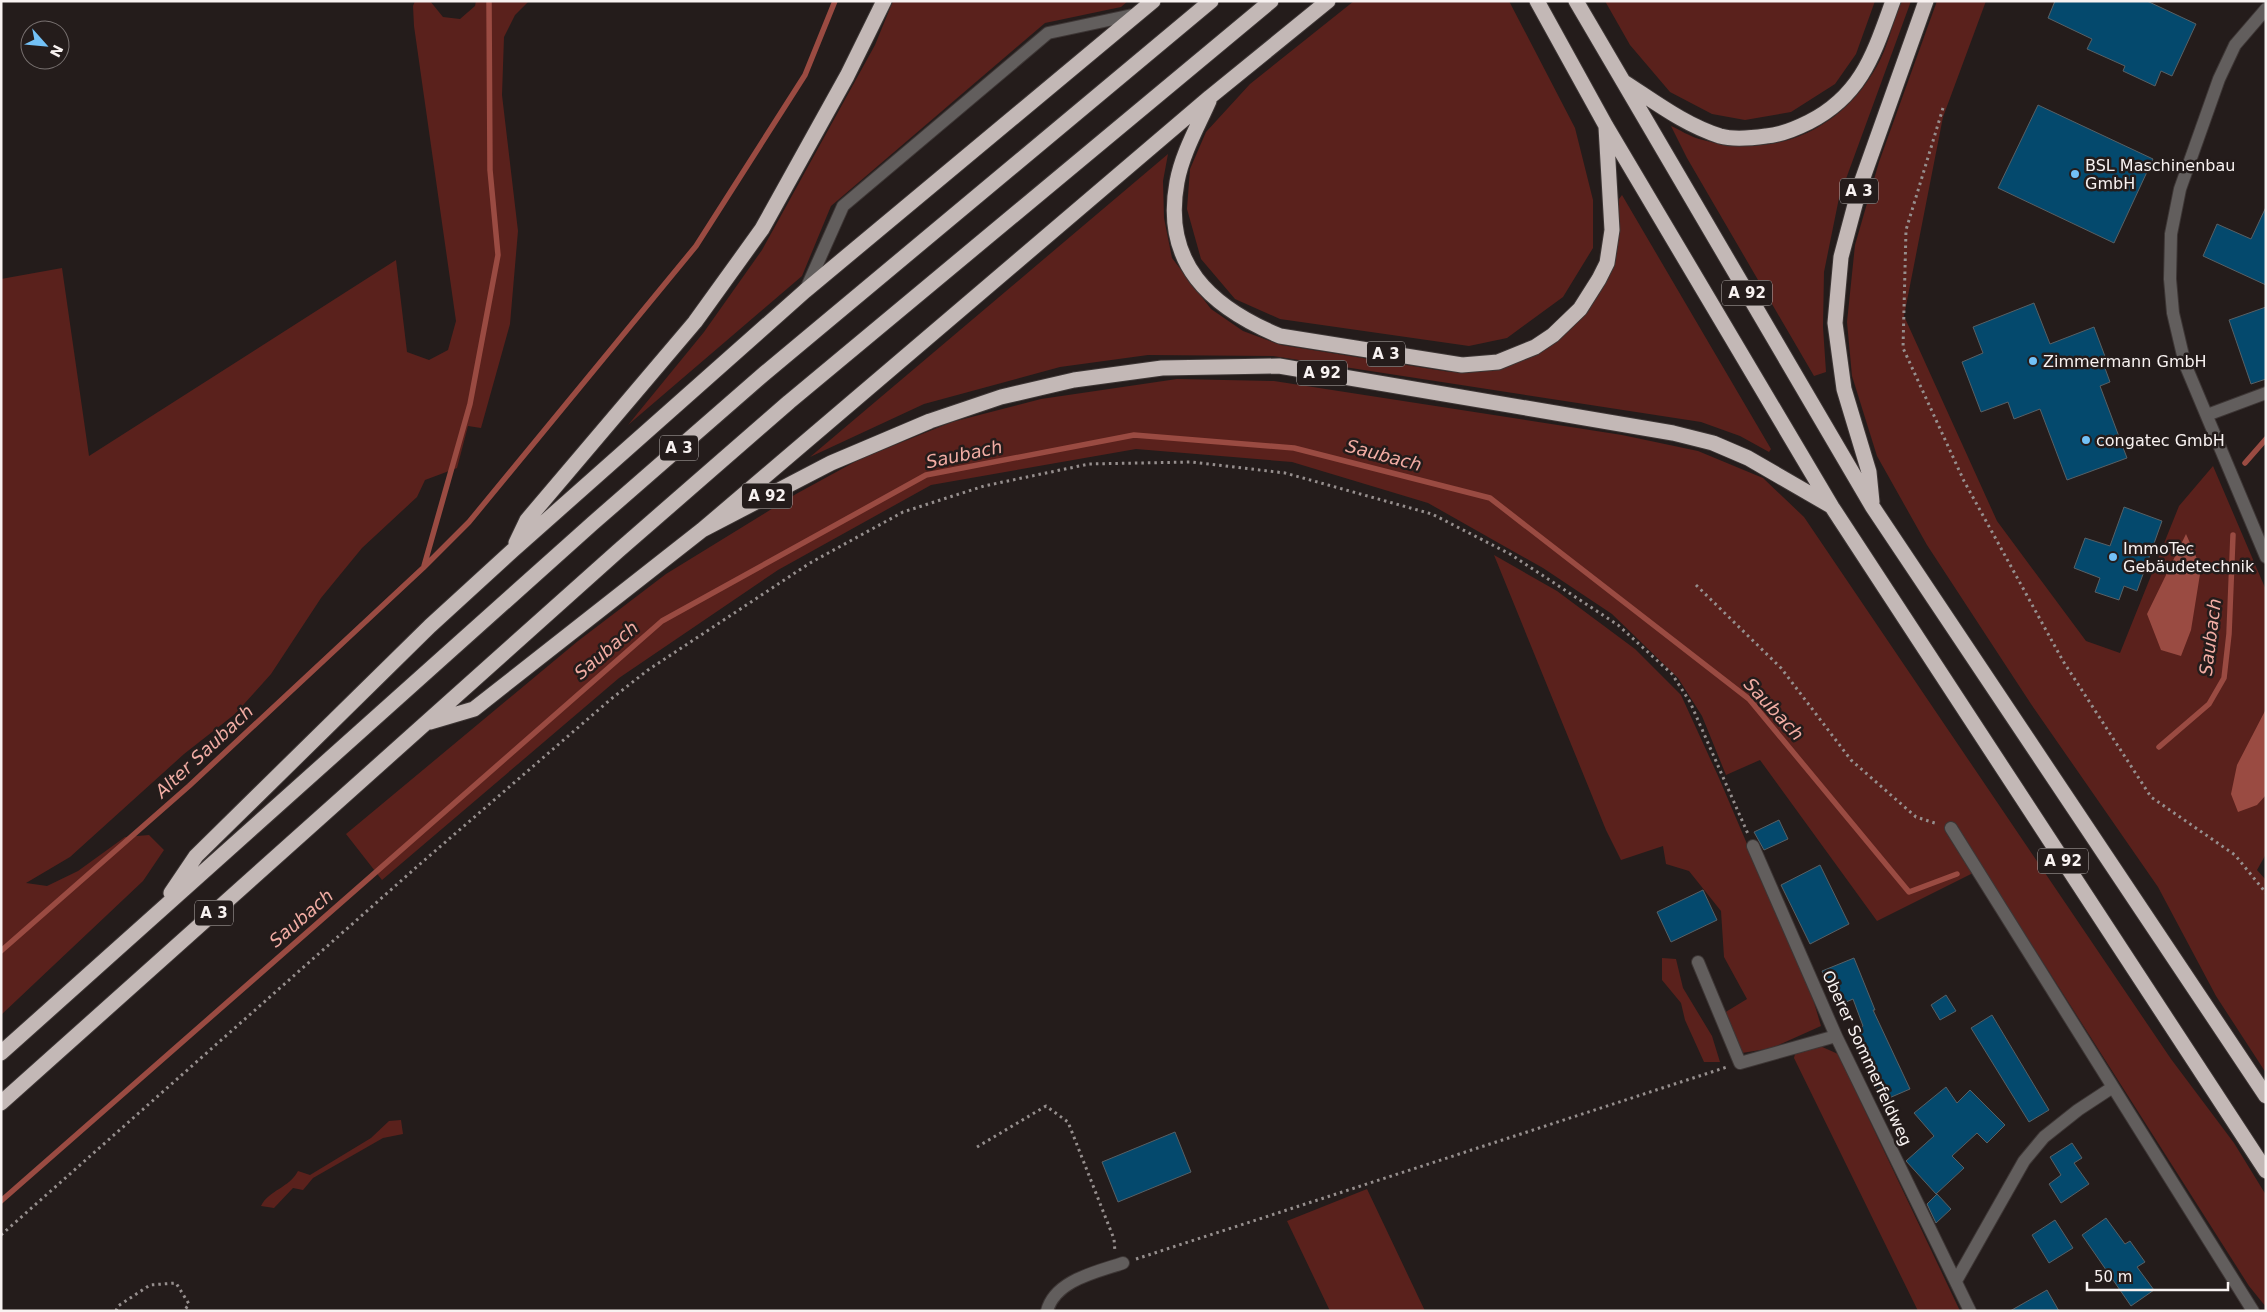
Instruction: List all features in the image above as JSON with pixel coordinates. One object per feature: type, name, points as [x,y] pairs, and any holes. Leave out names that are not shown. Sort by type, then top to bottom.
[{"type":"highway","name":"A 3","points":[[512,551],[527,520],[695,322],[762,229],[847,76],[884,1]]},
{"type":"highway","name":"A 3","points":[[160,911],[196,856],[430,626],[805,291],[1153,1]]},
{"type":"highway","name":"A 3","points":[[1,1053],[586,530],[765,373],[1211,1]]},
{"type":"highway","name":"A 3","points":[[1,1103],[618,551],[796,396],[1271,1]]},
{"type":"highway","name":"A 3","points":[[426,723],[474,709],[702,530],[1210,97],[1328,1]]},
{"type":"highway","name":"A 92","points":[[1537,1],[1606,126],[1832,507],[2266,1171]]},
{"type":"highway","name":"A 92","points":[[1576,1],[1872,506],[2266,1096]]},
{"type":"highway","name":"A 92","points":[[1621,80],[1697,127],[1723,137],[1777,135],[1826,114],[1859,81],[1874,54],[1893,1]]},
{"type":"highway","name":"A 3","points":[[1872,506],[1869,472],[1844,389],[1841,370],[1836,323],[1841,256],[1860,186],[1926,1]]},
{"type":"highway","name":"A 3","points":[[1210,97],[1177,180],[1174,209],[1180,251],[1204,289],[1232,312],[1254,325],[1280,336],[1462,365],[1498,362],[1536,347],[1580,309],[1600,279],[1607,263],[1612,230],[1606,126]]},
{"type":"highway","name":"A 92","points":[[702,530],[831,464],[930,421],[1001,397],[1074,380],[1162,368],[1198,366],[1279,366],[1673,433],[1713,443],[1748,458],[1832,507]]},
{"type":"street","points":[[2266,8],[2235,45],[2219,79],[2180,190],[2171,234],[2172,313],[2185,364],[2266,557]]},
{"type":"street","points":[[805,291],[844,206],[1048,33],[1136,14]]},
{"type":"street","points":[[2207,415],[2266,393]]},
{"type":"street","points":[[1951,828],[2253,1311]]},
{"type":"street","name":"Oberer Sommerfeldweg","points":[[1753,846],[1836,1036],[1970,1311]]},
{"type":"street","points":[[1698,962],[1740,1063],[1836,1036]]},
{"type":"street","points":[[1956,1281],[2024,1161],[2044,1137],[2078,1110],[2112,1087]]},
{"type":"street","points":[[1047,1311],[1056,1295],[1070,1282],[1123,1263]]},
{"type":"path","points":[[1943,108],[1906,230],[1903,348],[1964,481],[2063,661],[2151,797],[2235,855],[2266,893]]},
{"type":"path","points":[[1,1235],[420,864],[648,670],[810,563],[903,512],[984,486],[1089,464],[1191,462],[1285,473],[1432,514],[1510,554],[1618,625],[1672,674],[1690,702],[1753,846]]},
{"type":"path","points":[[1696,585],[1781,668],[1850,760],[1916,817],[1951,828]]},
{"type":"path","points":[[1123,1263],[1740,1063]]},
{"type":"path","points":[[977,1147],[1046,1106],[1068,1122],[1114,1239],[1115,1255],[1103,1270]]},
{"type":"path","points":[[116,1311],[118,1306],[150,1285],[176,1283],[189,1304],[184,1311]]},
{"type":"shaded area","points":[[415,1],[430,1],[443,17],[460,19],[475,6],[476,1],[529,1],[515,15],[504,37],[502,95],[518,231],[510,324],[481,428],[468,426],[457,468],[425,480],[417,497],[362,548],[321,598],[271,674],[235,714],[184,754],[70,857],[26,883],[47,886],[78,871],[125,837],[149,835],[164,850],[143,881],[1,1015],[1,279],[62,268],[89,456],[396,260],[407,352],[429,360],[448,350],[456,321],[414,26],[413,6]]},
{"type":"shaded area","points":[[893,1],[1128,1],[1121,7],[1045,23],[831,206],[802,276],[628,425],[704,332],[762,250],[875,45]]},
{"type":"shaded area","points":[[1354,1],[1509,1],[1575,128],[1593,200],[1593,248],[1563,297],[1507,338],[1469,346],[1280,319],[1235,299],[1201,259],[1187,209],[1190,169],[1206,132],[1250,84]]},
{"type":"shaded area","points":[[1605,1],[1875,1],[1856,54],[1835,84],[1791,112],[1745,120],[1712,114],[1670,92],[1630,45]]},
{"type":"shaded area","points":[[1901,1],[1911,1],[1839,198],[1824,272],[1823,327],[1826,372],[1814,376],[1687,158],[1671,126],[1699,139],[1726,145],[1753,146],[1778,143],[1802,135],[1824,124],[1844,108],[1862,89],[1877,66]]},
{"type":"shaded area","points":[[1937,1],[1986,1],[1943,117],[1904,316],[1997,521],[2086,641],[2120,653],[2179,506],[2213,466],[2266,590],[2266,854],[2257,870],[2266,880],[2266,1073],[2216,996],[2158,887],[2031,704],[1927,545],[1877,456],[1852,376],[1847,322],[1855,245],[1879,162]]},
{"type":"shaded area","points":[[1168,154],[1163,181],[1164,218],[1172,258],[1211,309],[1243,331],[1281,345],[1450,372],[1499,369],[1559,336],[1618,231],[1619,199],[1622,195],[1771,449],[1769,452],[1740,436],[1701,422],[1273,356],[1148,355],[1060,367],[924,404],[810,457]]},
{"type":"shaded area","points":[[1177,379],[1274,381],[1622,435],[1698,451],[1763,478],[1804,517],[2171,1059],[2234,1143],[2266,1195],[2266,1307],[2249,1286],[1983,868],[1877,921],[1760,760],[1726,775],[1702,716],[1678,678],[1612,614],[1543,568],[1428,503],[1292,462],[1136,449],[931,485],[778,570],[619,678],[382,880],[346,834],[578,641],[666,574],[796,494],[860,459],[952,422],[1041,399]]},
{"type":"shaded area","points":[[2186,534],[2201,568],[2191,630],[2181,656],[2161,650],[2147,614]]},
{"type":"shaded area","points":[[1494,555],[1557,591],[1635,649],[1681,695],[1719,778],[1813,999],[1821,1026],[1772,1048],[1742,1053],[1724,1013],[1747,999],[1724,957],[1721,911],[1689,871],[1666,864],[1663,846],[1621,860],[1606,830]]},
{"type":"shaded area","points":[[2266,709],[2266,795],[2257,805],[2238,812],[2231,794],[2237,765]]},
{"type":"shaded area","points":[[1662,958],[1676,959],[1683,988],[1712,1036],[1720,1062],[1704,1062],[1685,1020],[1681,1003],[1662,980]]},
{"type":"shaded area","points":[[1820,1046],[1838,1054],[1960,1311],[1918,1311],[1794,1058],[1795,1054]]},
{"type":"shaded area","points":[[401,1120],[403,1134],[383,1138],[313,1178],[303,1190],[293,1188],[274,1208],[261,1206],[269,1196],[290,1181],[298,1171],[310,1175],[371,1138],[389,1121]]},
{"type":"shaded area","points":[[1367,1189],[1425,1311],[1330,1311],[1287,1221]]},
{"type":"building","points":[[2055,1],[2147,1],[2196,24],[2172,76],[2161,71],[2155,86],[2123,71],[2125,66],[2087,49],[2092,39],[2048,18]]},
{"type":"building","name":"BSL Maschinenbau GmbH","points":[[2038,105],[2153,159],[2114,243],[1998,188]]},
{"type":"building","points":[[2266,207],[2266,285],[2203,256],[2217,224],[2251,239]]},
{"type":"building","name":"Zimmermann GmbH","points":[[2034,303],[2050,344],[2094,327],[2106,359],[2102,360],[2110,382],[2100,386],[2127,458],[2067,480],[2040,409],[2014,419],[2008,402],[1981,412],[1962,362],[1983,353],[1973,327]]},
{"type":"building","points":[[2266,307],[2266,379],[2251,384],[2229,320]]},
{"type":"building","name":"ImmoTec Gebäudetechnik","points":[[2124,507],[2162,521],[2137,591],[2124,586],[2119,600],[2095,592],[2100,578],[2074,568],[2085,538],[2110,546]]},
{"type":"building","points":[[1779,820],[1788,839],[1764,850],[1754,832]]},
{"type":"building","points":[[1820,865],[1849,924],[1810,944],[1781,885]]},
{"type":"building","points":[[1703,890],[1717,920],[1671,942],[1657,912]]},
{"type":"building","points":[[1854,958],[1875,1010],[1873,1010],[1910,1089],[1882,1101],[1855,1044],[1859,1042],[1853,1031],[1863,1026],[1853,999],[1837,1006],[1822,971]]},
{"type":"building","points":[[1946,995],[1956,1011],[1940,1020],[1931,1005]]},
{"type":"building","points":[[1992,1015],[2049,1110],[2029,1122],[1971,1028]]},
{"type":"building","points":[[1946,1087],[1957,1103],[1970,1090],[2005,1125],[1987,1143],[1977,1133],[1952,1156],[1964,1168],[1936,1194],[1906,1161],[1934,1136],[1914,1113]]},
{"type":"building","points":[[1175,1132],[1191,1172],[1118,1202],[1102,1162]]},
{"type":"building","points":[[2072,1143],[2082,1158],[2074,1163],[2089,1184],[2061,1203],[2049,1184],[2061,1175],[2050,1157]]},
{"type":"building","points":[[1937,1194],[1951,1209],[1936,1223],[1927,1204]]},
{"type":"building","points":[[2106,1218],[2125,1244],[2130,1241],[2145,1262],[2137,1267],[2154,1290],[2131,1306],[2082,1235]]},
{"type":"building","points":[[2055,1220],[2073,1248],[2049,1263],[2032,1235]]},
{"type":"building","points":[[2047,1290],[2059,1311],[2010,1311]]},
{"type":"waterway","points":[[424,566],[470,404],[498,255],[490,170],[489,1]]},
{"type":"waterway","name":"Alter Saubach","points":[[1,951],[189,786],[423,568],[469,522],[696,246],[805,75],[835,1]]},
{"type":"waterway","name":"Saubach","points":[[1,1201],[662,621],[926,475],[1134,435],[1294,448],[1490,498],[1749,699],[1909,892],[1957,874]]},
{"type":"waterway","name":"Saubach","points":[[2245,463],[2266,439]]},
{"type":"waterway","name":"Saubach","points":[[2159,747],[2209,704],[2224,678],[2229,634],[2233,535]]},
{"type":"place","name":"BSL Maschinenbau GmbH","points":[[2075,174]]},
{"type":"place","name":"Zimmermann GmbH","points":[[2033,361]]},
{"type":"place","name":"congatec GmbH","points":[[2086,440]]},
{"type":"place","name":"ImmoTec Gebäudetechnik","points":[[2113,557]]}]
